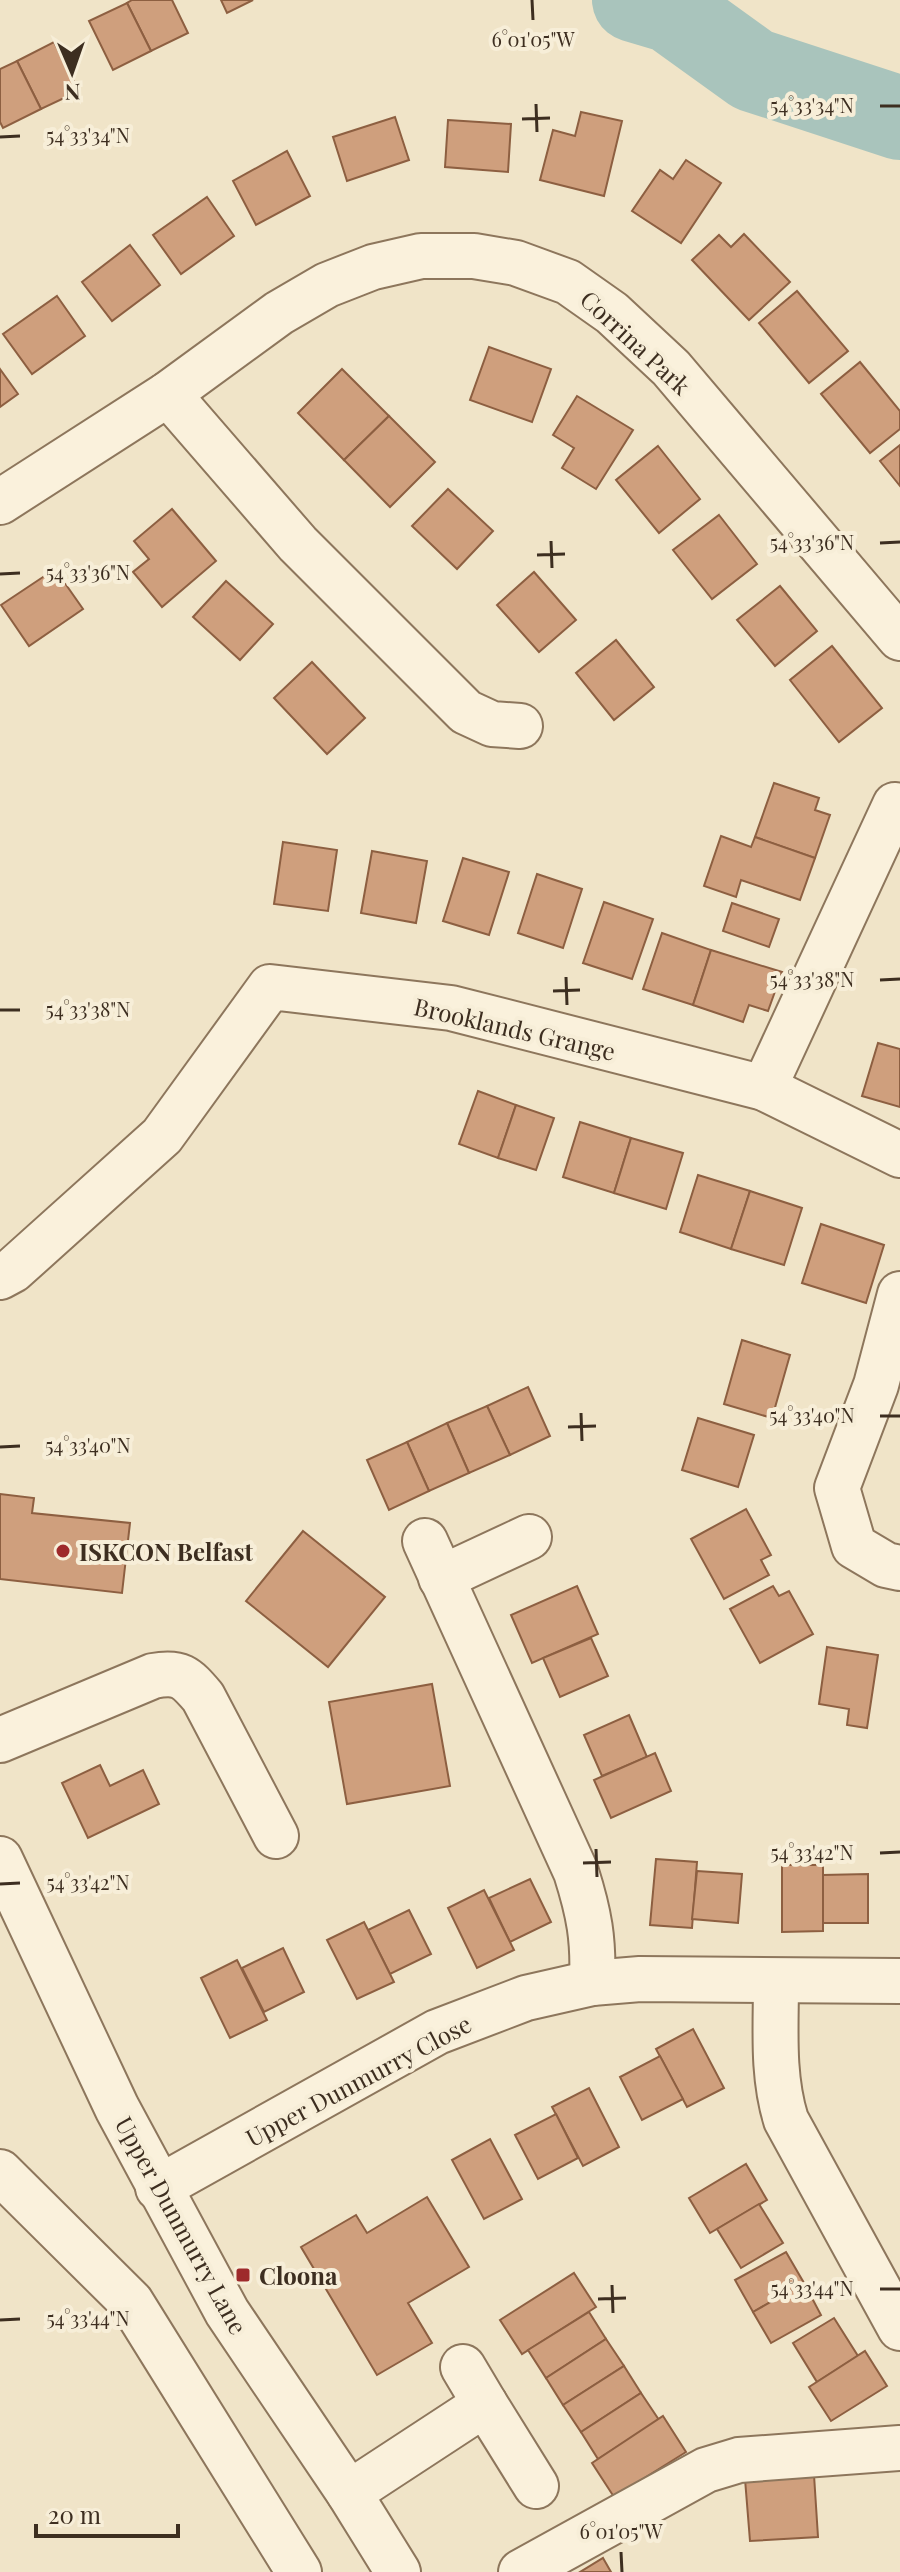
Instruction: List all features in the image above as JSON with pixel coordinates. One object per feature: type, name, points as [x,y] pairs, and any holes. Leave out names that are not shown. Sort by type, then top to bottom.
[{"type":"street","name":"Corrina Park","points":[[0,502],[168,394],[279,313],[327,285],[373,267],[421,256],[474,256],[516,263],[568,282],[612,313],[671,368],[900,638]]},
{"type":"street","points":[[168,394],[298,544],[466,712],[492,724],[520,726]]},
{"type":"street","points":[[764,1088],[895,805]]},
{"type":"street","name":"Brooklands Grange","points":[[0,1277],[13,1270],[162,1136],[270,987],[451,1008],[764,1088],[900,1155]]},
{"type":"street","points":[[900,1294],[876,1385],[837,1488],[854,1546],[886,1565],[900,1568]]},
{"type":"street","points":[[529,1537],[433,1559],[576,1872],[589,1915],[592,1983]]},
{"type":"street","points":[[0,1740],[153,1676],[171,1673],[188,1680],[203,1697],[276,1836]]},
{"type":"street","name":"Upper Dunmurry Lane","points":[[0,1859],[85,2044],[158,2188],[227,2312],[349,2493],[398,2572]]},
{"type":"street","name":"Upper Dunmurry Close","points":[[158,2188],[437,2032],[526,1998],[592,1983],[640,1979],[900,1981]]},
{"type":"street","points":[[776,1981],[776,2076],[778,2097],[786,2120],[894,2302]]},
{"type":"street","points":[[0,2172],[131,2302],[299,2572]]},
{"type":"street","points":[[349,2493],[474,2386],[536,2486]]},
{"type":"street","points":[[521,2572],[706,2470],[739,2460],[900,2448]]},
{"type":"building","points":[[132,0],[172,0],[188,33],[151,51],[127,3]]},
{"type":"building","points":[[221,0],[253,0],[227,13]]},
{"type":"building","points":[[127,3],[151,51],[113,70],[89,21]]},
{"type":"building","points":[[54,42],[79,91],[41,109],[17,61]]},
{"type":"building","points":[[17,61],[41,109],[3,128],[0,122],[0,69]]},
{"type":"building","points":[[581,112],[622,121],[604,196],[540,180],[553,130],[575,136]]},
{"type":"building","points":[[395,117],[409,160],[347,181],[333,137]]},
{"type":"building","points":[[448,120],[511,124],[508,172],[445,167]]},
{"type":"building","points":[[287,151],[310,196],[256,225],[233,181]]},
{"type":"building","points":[[686,160],[721,183],[681,243],[632,211],[660,170],[673,179]]},
{"type":"building","points":[[207,197],[234,236],[181,274],[153,235]]},
{"type":"building","points":[[744,234],[790,282],[749,320],[692,260],[719,235],[731,247]]},
{"type":"building","points":[[130,245],[160,285],[112,321],[82,282]]},
{"type":"building","points":[[797,291],[848,351],[809,383],[759,323]]},
{"type":"building","points":[[57,296],[85,336],[32,374],[3,334]]},
{"type":"building","points":[[489,347],[551,369],[532,422],[470,400]]},
{"type":"building","points":[[860,362],[900,411],[900,429],[870,453],[821,394]]},
{"type":"building","points":[[0,369],[18,394],[0,407]]},
{"type":"building","points":[[342,369],[389,416],[344,460],[298,413]]},
{"type":"building","points":[[577,396],[633,430],[596,489],[562,468],[574,448],[553,435]]},
{"type":"building","points":[[389,416],[435,462],[390,507],[344,460]]},
{"type":"building","points":[[900,445],[900,486],[880,461]]},
{"type":"building","points":[[658,446],[700,499],[659,533],[616,480]]},
{"type":"building","points":[[448,489],[493,531],[457,569],[412,526]]},
{"type":"building","points":[[172,509],[216,561],[162,607],[133,572],[149,559],[134,541]]},
{"type":"building","points":[[719,515],[757,564],[712,599],[673,550]]},
{"type":"building","points":[[55,569],[83,609],[29,646],[1,605]]},
{"type":"building","points":[[534,572],[576,620],[539,652],[497,605]]},
{"type":"building","points":[[226,581],[273,624],[240,660],[193,617]]},
{"type":"building","points":[[780,586],[817,631],[775,666],[737,620]]},
{"type":"building","points":[[616,640],[654,687],[614,720],[576,673]]},
{"type":"building","points":[[832,646],[882,708],[839,742],[790,680]]},
{"type":"building","points":[[312,662],[365,718],[327,754],[274,698]]},
{"type":"building","points":[[774,783],[819,798],[815,810],[830,815],[815,858],[755,837]]},
{"type":"building","points":[[721,836],[751,847],[755,837],[815,858],[800,900],[741,880],[736,897],[704,886]]},
{"type":"building","points":[[283,842],[337,850],[328,911],[274,904]]},
{"type":"building","points":[[372,851],[427,861],[416,923],[361,913]]},
{"type":"building","points":[[463,858],[509,872],[489,935],[443,921]]},
{"type":"building","points":[[537,874],[582,889],[563,948],[518,933]]},
{"type":"building","points":[[604,902],[653,919],[632,979],[583,963]]},
{"type":"building","points":[[732,903],[779,919],[769,947],[723,931]]},
{"type":"building","points":[[662,933],[711,950],[693,1005],[643,989]]},
{"type":"building","points":[[711,950],[782,972],[768,1011],[749,1005],[743,1022],[693,1005]]},
{"type":"building","points":[[878,1043],[900,1049],[900,1107],[862,1096]]},
{"type":"building","points":[[478,1091],[516,1105],[498,1158],[459,1144]]},
{"type":"building","points":[[516,1105],[554,1118],[536,1170],[498,1158]]},
{"type":"building","points":[[580,1122],[631,1138],[614,1193],[563,1177]]},
{"type":"building","points":[[631,1138],[683,1153],[666,1209],[614,1193]]},
{"type":"building","points":[[698,1175],[750,1191],[731,1249],[680,1232]]},
{"type":"building","points":[[750,1191],[802,1208],[784,1265],[731,1249]]},
{"type":"building","points":[[821,1224],[884,1245],[866,1303],[802,1283]]},
{"type":"building","points":[[742,1340],[790,1355],[772,1418],[724,1404]]},
{"type":"building","points":[[528,1387],[550,1436],[510,1455],[487,1406]]},
{"type":"building","points":[[487,1406],[510,1455],[469,1473],[447,1423]]},
{"type":"building","points":[[698,1418],[754,1435],[738,1487],[682,1470]]},
{"type":"building","points":[[447,1423],[469,1473],[429,1491],[407,1442]]},
{"type":"building","points":[[407,1442],[429,1491],[389,1510],[367,1460]]},
{"type":"building","name":"ISKCON Belfast","points":[[0,1494],[34,1498],[32,1513],[130,1523],[122,1593],[0,1579]]},
{"type":"building","points":[[746,1509],[771,1555],[761,1560],[769,1575],[724,1599],[691,1539]]},
{"type":"building","points":[[303,1531],[385,1597],[328,1667],[246,1601]]},
{"type":"building","points":[[577,1586],[598,1634],[532,1663],[511,1615]]},
{"type":"building","points":[[773,1586],[779,1596],[789,1591],[813,1634],[760,1663],[730,1609]]},
{"type":"building","points":[[591,1638],[608,1676],[560,1697],[543,1658]]},
{"type":"building","points":[[827,1647],[878,1655],[867,1728],[847,1725],[849,1709],[819,1704]]},
{"type":"building","points":[[432,1684],[450,1786],[347,1804],[329,1702]]},
{"type":"building","points":[[629,1715],[647,1757],[602,1776],[584,1735]]},
{"type":"building","points":[[655,1753],[671,1791],[611,1818],[594,1780]]},
{"type":"building","points":[[100,1765],[110,1786],[143,1770],[159,1804],[88,1838],[62,1783]]},
{"type":"building","points":[[656,1859],[697,1862],[692,1928],[650,1925]]},
{"type":"building","points":[[782,1865],[823,1865],[823,1931],[782,1932]]},
{"type":"building","points":[[697,1871],[742,1874],[738,1923],[692,1919]]},
{"type":"building","points":[[868,1874],[868,1923],[823,1923],[823,1875]]},
{"type":"building","points":[[530,1879],[551,1922],[510,1942],[489,1898]]},
{"type":"building","points":[[484,1890],[514,1950],[477,1968],[448,1908]]},
{"type":"building","points":[[409,1910],[431,1954],[390,1974],[368,1930]]},
{"type":"building","points":[[364,1922],[394,1982],[357,1999],[327,1940]]},
{"type":"building","points":[[283,1948],[304,1992],[264,2012],[242,1968]]},
{"type":"building","points":[[237,1960],[267,2020],[230,2038],[201,1978]]},
{"type":"building","points":[[693,2029],[724,2088],[687,2107],[656,2049]]},
{"type":"building","points":[[660,2056],[683,2099],[642,2120],[620,2077]]},
{"type":"building","points":[[589,2088],[619,2147],[583,2166],[552,2107]]},
{"type":"building","points":[[556,2114],[578,2158],[538,2179],[515,2135]]},
{"type":"building","points":[[490,2139],[522,2199],[484,2219],[452,2160]]},
{"type":"building","points":[[746,2164],[767,2200],[710,2233],[689,2198]]},
{"type":"building","points":[[427,2197],[469,2267],[408,2303],[432,2343],[377,2375],[301,2247],[356,2215],[367,2233]]},
{"type":"building","points":[[759,2204],[783,2243],[741,2268],[717,2229]]},
{"type":"building","points":[[786,2252],[804,2283],[753,2312],[735,2280]]},
{"type":"building","points":[[574,2273],[596,2307],[522,2354],[500,2320]]},
{"type":"building","points":[[804,2283],[821,2315],[771,2343],[753,2312]]},
{"type":"building","points":[[589,2312],[606,2339],[546,2378],[528,2350]]},
{"type":"building","points":[[834,2318],[858,2356],[817,2382],[793,2343]]},
{"type":"building","points":[[606,2339],[624,2366],[563,2405],[546,2378]]},
{"type":"building","points":[[865,2351],[887,2386],[831,2421],[809,2387]]},
{"type":"building","points":[[624,2366],[641,2393],[581,2432],[563,2405]]},
{"type":"building","points":[[641,2393],[659,2420],[598,2459],[581,2432]]},
{"type":"building","points":[[663,2416],[686,2452],[614,2497],[592,2463]]},
{"type":"building","points":[[814,2475],[818,2537],[750,2541],[745,2479]]},
{"type":"building","points":[[603,2558],[611,2572],[580,2572]]},
{"type":"waterway","points":[[634,0],[671,11],[753,70],[900,118]]},
{"type":"place","name":"ISKCON Belfast","points":[[63,1551]]},
{"type":"place","name":"Cloona","points":[[243,2275]]}]
